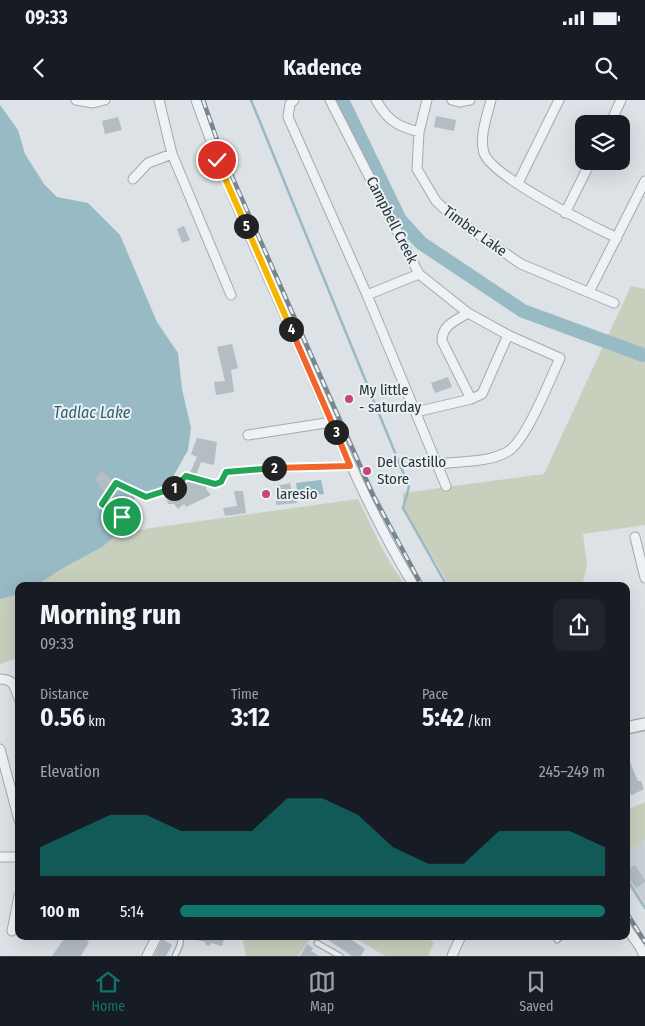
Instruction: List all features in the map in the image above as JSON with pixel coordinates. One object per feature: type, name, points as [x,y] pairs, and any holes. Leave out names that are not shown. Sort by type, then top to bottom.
[{"type":"street","points":[[76,100],[94,103],[105,100]]},
{"type":"street","points":[[159,100],[172,154],[231,295]]},
{"type":"street","points":[[196,100],[217,160],[350,466],[393,554],[411,582]]},
{"type":"street","points":[[294,100],[290,104],[288,117],[367,295],[446,486]]},
{"type":"street","name":"Campbell Creek","points":[[330,100],[418,274],[468,313],[508,335],[560,358],[535,414],[514,446],[507,452],[490,458],[437,464]]},
{"type":"street","points":[[376,100],[384,113],[398,126],[419,132]]},
{"type":"street","name":"Timber Lake","points":[[427,100],[419,132],[417,169],[436,202],[452,216],[521,264],[614,303]]},
{"type":"street","points":[[452,100],[459,102],[470,100]]},
{"type":"street","points":[[491,100],[484,130],[484,154],[493,166],[565,213],[616,238]]},
{"type":"street","points":[[518,182],[559,100]]},
{"type":"street","points":[[614,115],[621,100]]},
{"type":"street","points":[[133,179],[148,163],[172,154]]},
{"type":"street","points":[[565,213],[586,170]]},
{"type":"street","points":[[589,292],[645,181]]},
{"type":"street","points":[[367,295],[418,274]]},
{"type":"street","points":[[468,313],[448,325],[442,333],[442,341],[471,399]]},
{"type":"street","points":[[416,412],[471,399],[482,394],[508,335]]},
{"type":"street","points":[[248,435],[332,422]]},
{"type":"street","points":[[635,537],[645,578]]},
{"type":"street","points":[[0,679],[8,679],[14,683],[15,686]]},
{"type":"street","points":[[630,726],[645,724]]},
{"type":"street","points":[[0,749],[4,776],[15,808]]},
{"type":"street","points":[[0,857],[15,857]]},
{"type":"street","points":[[12,931],[15,916]]},
{"type":"street","points":[[630,933],[644,956]]},
{"type":"street","points":[[147,956],[156,940]]},
{"type":"street","points":[[452,956],[459,940]]},
{"type":"lane","points":[[226,472],[350,466]]},
{"type":"lane","points":[[175,956],[181,940]]},
{"type":"lane","points":[[317,943],[340,956]]},
{"type":"path","points":[[122,517],[102,504],[116,483],[146,497],[171,490],[178,486],[186,476],[215,484],[221,482],[226,472]]},
{"type":"shaded area","points":[[200,100],[205,100],[224,153],[376,494],[422,582],[416,582],[371,496],[219,154]]},
{"type":"shaded area","points":[[645,840],[645,905],[630,881],[630,849]]},
{"type":"green space","points":[[631,286],[645,289],[645,525],[583,534],[587,565],[583,582],[448,582],[403,508],[403,493],[544,474]]},
{"type":"green space","points":[[358,499],[385,554],[402,582],[41,582],[114,529],[130,531]]},
{"type":"green space","points":[[15,595],[15,658],[0,664],[0,599]]},
{"type":"green space","points":[[645,802],[645,840],[630,849],[630,806],[631,808]]},
{"type":"green space","points":[[243,940],[309,940],[298,956],[246,956]]},
{"type":"green space","points":[[358,940],[430,940],[434,943],[428,956],[385,956]]},
{"type":"water","name":"Tadlac Lake","points":[[0,105],[18,130],[25,154],[44,184],[57,197],[88,203],[120,235],[157,322],[178,353],[182,389],[191,428],[188,450],[174,475],[163,487],[150,491],[140,491],[127,509],[120,512],[114,529],[114,537],[102,547],[41,582],[15,582],[15,595],[0,599]]},
{"type":"water","points":[[321,480],[324,494],[298,497],[296,483]]},
{"type":"building","points":[[436,116],[456,120],[454,131],[434,127]]},
{"type":"building","points":[[118,117],[122,130],[105,134],[102,121]]},
{"type":"building","points":[[184,226],[190,240],[182,243],[177,229]]},
{"type":"building","points":[[232,344],[238,368],[231,370],[234,392],[216,395],[214,382],[225,381],[217,347]]},
{"type":"building","points":[[448,377],[452,387],[435,393],[431,383]]},
{"type":"building","points":[[197,438],[217,442],[214,465],[201,462],[196,475],[209,478],[206,489],[211,495],[186,507],[184,504],[178,509],[174,504],[168,504],[166,495],[175,493],[193,477],[189,475],[197,457],[191,454]]},
{"type":"building","points":[[102,471],[112,481],[106,492],[94,480]]},
{"type":"building","points":[[290,483],[292,492],[295,492],[297,503],[276,505],[276,486]]},
{"type":"building","points":[[234,491],[243,491],[246,513],[225,516],[223,508],[237,506]]},
{"type":"building","points":[[136,504],[141,524],[127,526],[124,515],[128,516]]},
{"type":"building","points":[[630,762],[638,781],[641,781],[644,789],[632,795],[630,794]]},
{"type":"building","points":[[635,865],[645,880],[636,888],[630,880],[630,868]]},
{"type":"building","points":[[63,940],[86,940],[89,942],[81,956],[52,956]]},
{"type":"building","points":[[162,940],[172,945],[166,956],[154,956]]},
{"type":"building","points":[[196,940],[224,940],[222,946],[211,943],[209,946],[205,942]]},
{"type":"building","points":[[328,940],[352,940],[365,949],[361,956],[352,956]]},
{"type":"building","points":[[307,944],[313,948],[311,951],[319,956],[300,956]]},
{"type":"waterway","points":[[251,100],[409,487],[403,508],[445,582]]},
{"type":"waterway","points":[[342,100],[400,220],[421,243],[523,311],[643,355]]},
{"type":"waterway","points":[[630,884],[645,908]]},
{"type":"railway","points":[[203,100],[222,154],[373,495],[420,582]]},
{"type":"railway","points":[[630,918],[645,942]]},
{"type":"place","name":"My little - saturday","points":[[349,399]]},
{"type":"place","name":"Del Castillo Store","points":[[367,471]]},
{"type":"place","name":"laresio","points":[[266,494]]},
{"type":"route","points":[[122,517],[102,504],[116,483],[146,497],[171,490],[178,486],[186,476],[215,484],[221,482],[226,472],[287,467],[350,466],[217,160]]}]
